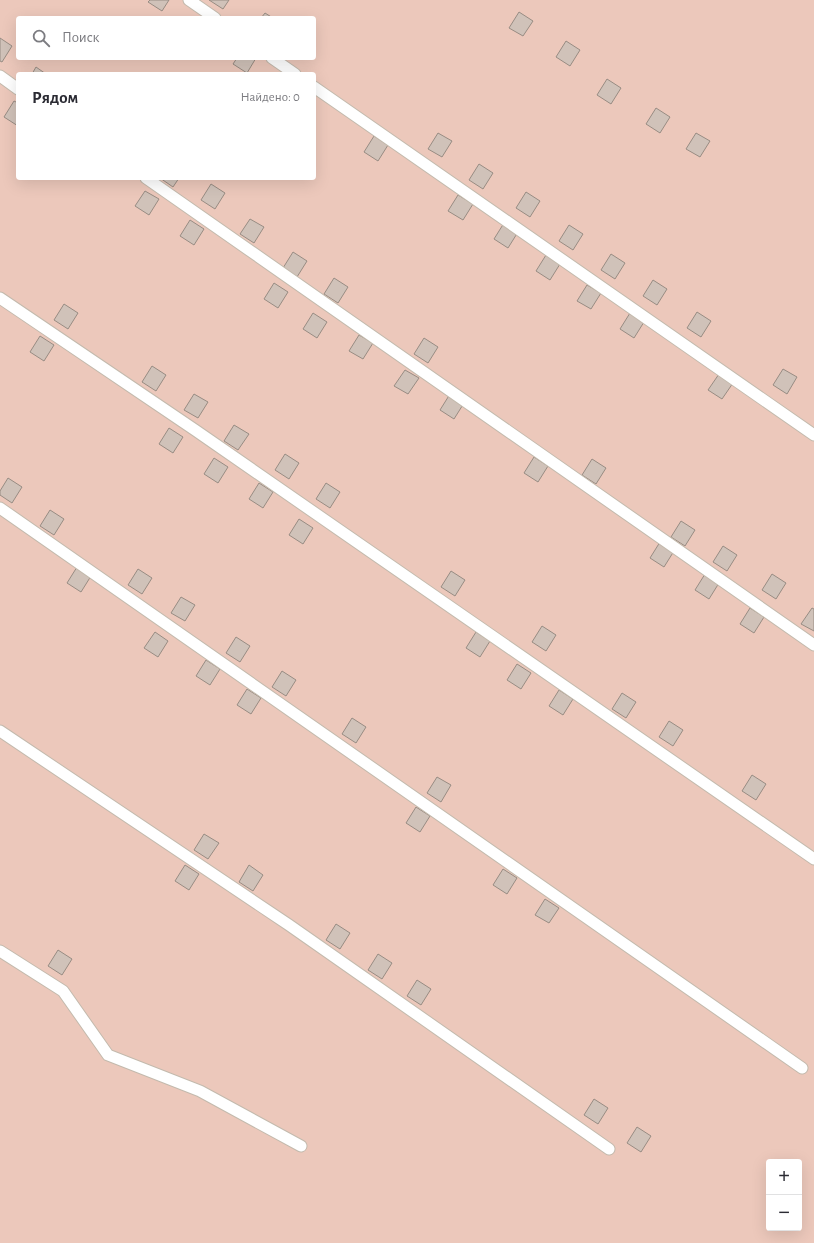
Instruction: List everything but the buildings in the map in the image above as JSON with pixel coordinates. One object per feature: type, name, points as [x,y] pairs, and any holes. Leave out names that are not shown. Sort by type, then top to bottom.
[{"type":"lane","points":[[189,0],[212,16]]},
{"type":"lane","points":[[275,60],[292,72]]},
{"type":"lane","points":[[0,76],[16,88]]},
{"type":"lane","points":[[316,88],[814,435]]},
{"type":"lane","points":[[149,180],[814,645]]},
{"type":"lane","points":[[0,298],[195,430],[814,859]]},
{"type":"lane","points":[[0,508],[802,1068]]},
{"type":"lane","points":[[0,731],[289,925],[609,1150]]},
{"type":"lane","points":[[0,951],[63,990],[108,1055],[200,1091],[301,1146]]},
{"type":"shaded area","points":[[0,0],[814,0],[814,1243],[0,1243]]}]
